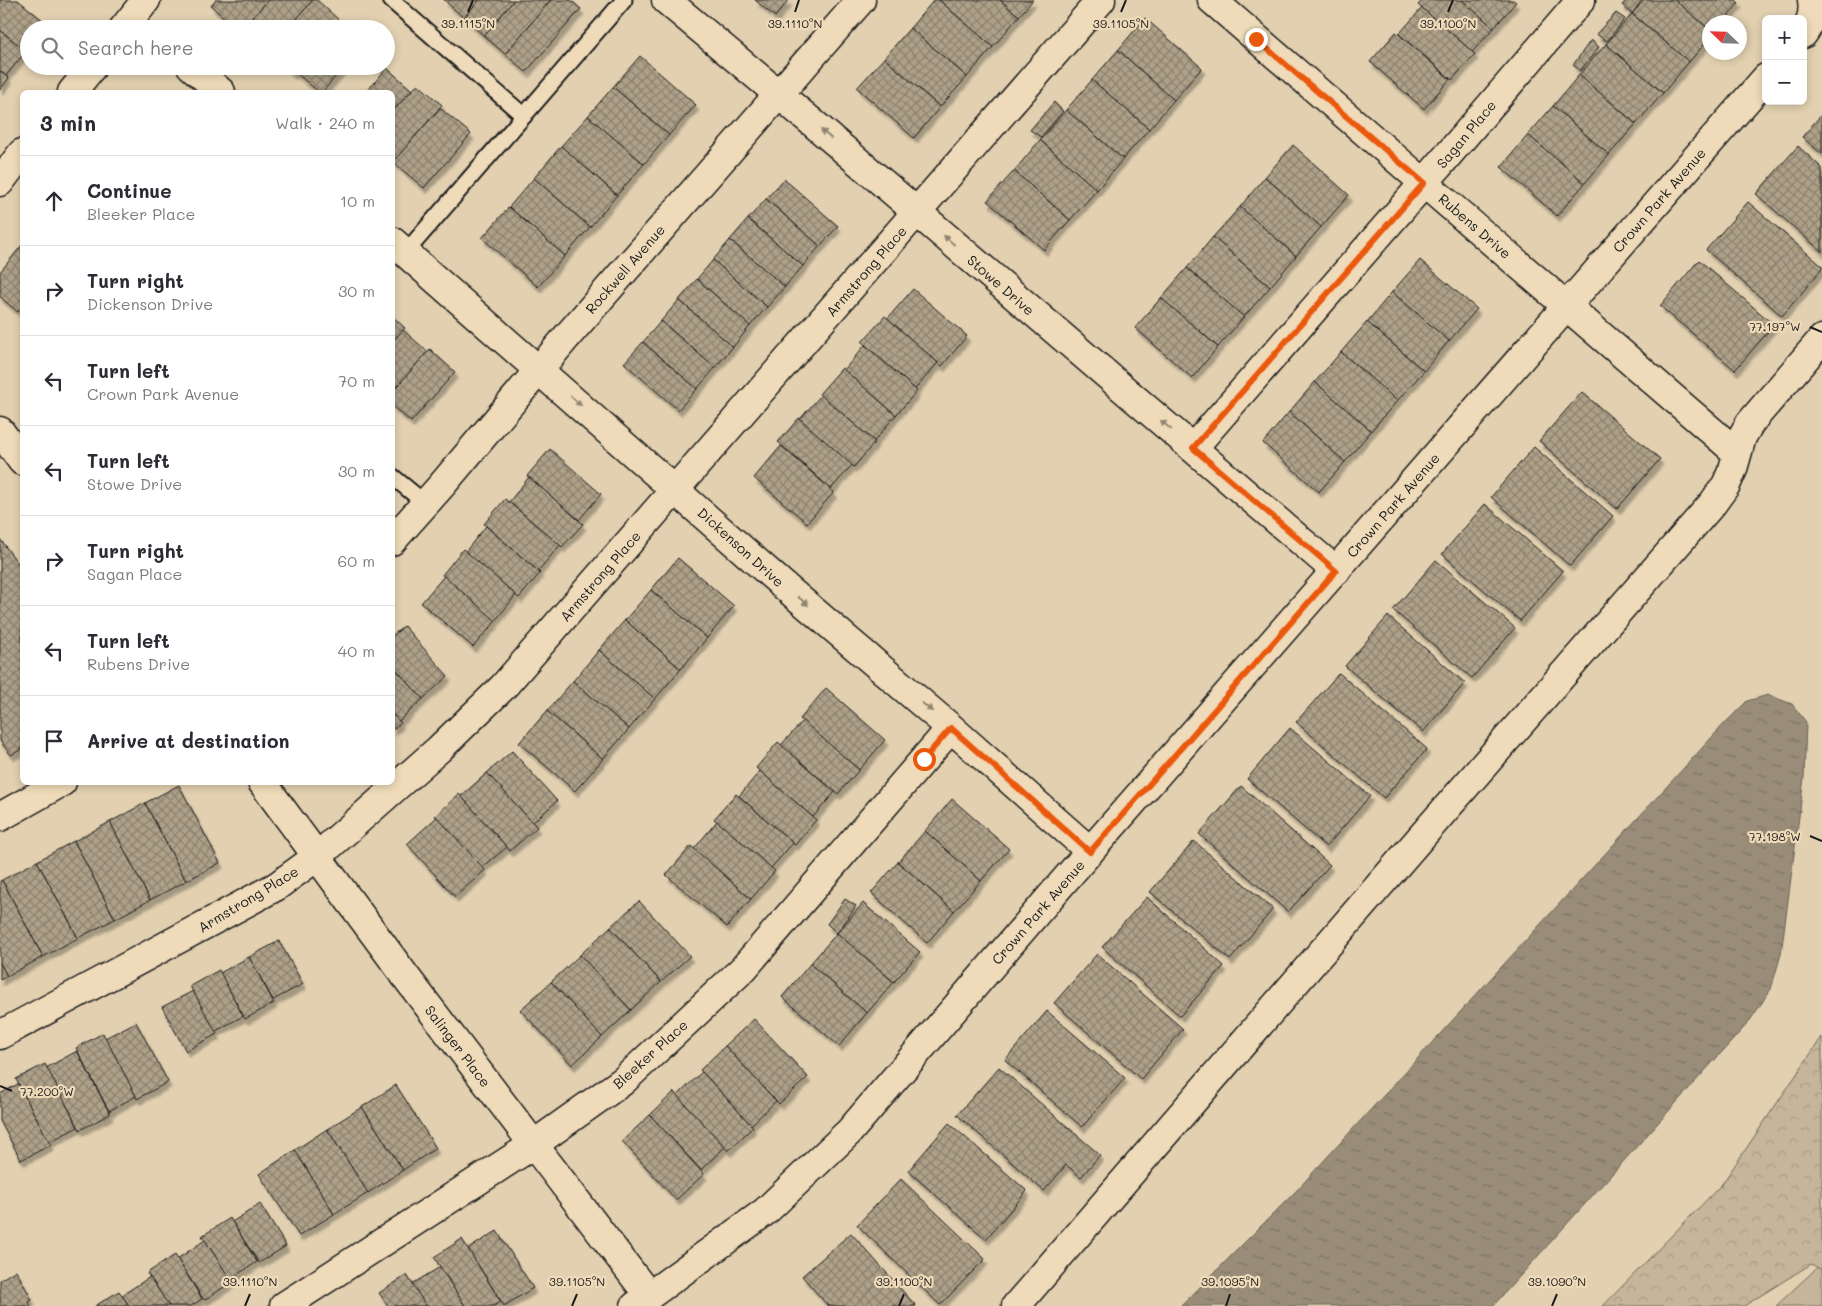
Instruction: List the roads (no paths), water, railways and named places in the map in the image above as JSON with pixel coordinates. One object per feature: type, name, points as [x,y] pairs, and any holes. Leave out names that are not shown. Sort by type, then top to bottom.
[{"type":"street","name":"Stowe Drive","points":[[666,0],[1336,571]]},
{"type":"street","name":"Rockwell Avenue","points":[[395,538],[861,0]]},
{"type":"street","name":"Armstrong Place","points":[[0,1035],[277,886],[318,856],[439,749],[503,687],[1101,0]]},
{"type":"street","name":"Rubens Drive","points":[[1212,0],[1737,453]]},
{"type":"street","name":"Sagan Place","points":[[1193,448],[1581,0]]},
{"type":"street","points":[[1807,26],[1811,19],[1812,3]]},
{"type":"street","points":[[74,90],[86,75]]},
{"type":"street","points":[[202,75],[220,90]]},
{"type":"street","name":"Crown Park Avenue","points":[[647,1303],[766,1211],[849,1132],[1090,852],[1762,83]]},
{"type":"street","points":[[0,182],[20,157]]},
{"type":"street","name":"Dickenson Drive","points":[[399,246],[783,585],[951,728],[1090,852]]},
{"type":"street","points":[[1016,1306],[1415,843],[1713,503],[1729,477],[1742,438],[1750,423],[1822,338]]},
{"type":"street","points":[[0,431],[20,458]]},
{"type":"street","name":"Bleeker Place","points":[[284,1306],[533,1145],[623,1081],[742,969],[951,728]]},
{"type":"street","points":[[0,817],[57,785]]},
{"type":"street","name":"Salinger Place","points":[[264,785],[533,1145],[647,1303]]},
{"type":"lane","points":[[391,0],[524,116]]},
{"type":"lane","points":[[399,246],[524,116],[624,0]]},
{"type":"lane","points":[[395,478],[426,504]]},
{"type":"water","points":[[1768,695],[1792,704],[1806,722],[1804,778],[1781,954],[1771,989],[1749,1022],[1493,1306],[1181,1306],[1297,1190],[1725,723],[1747,701]]}]
